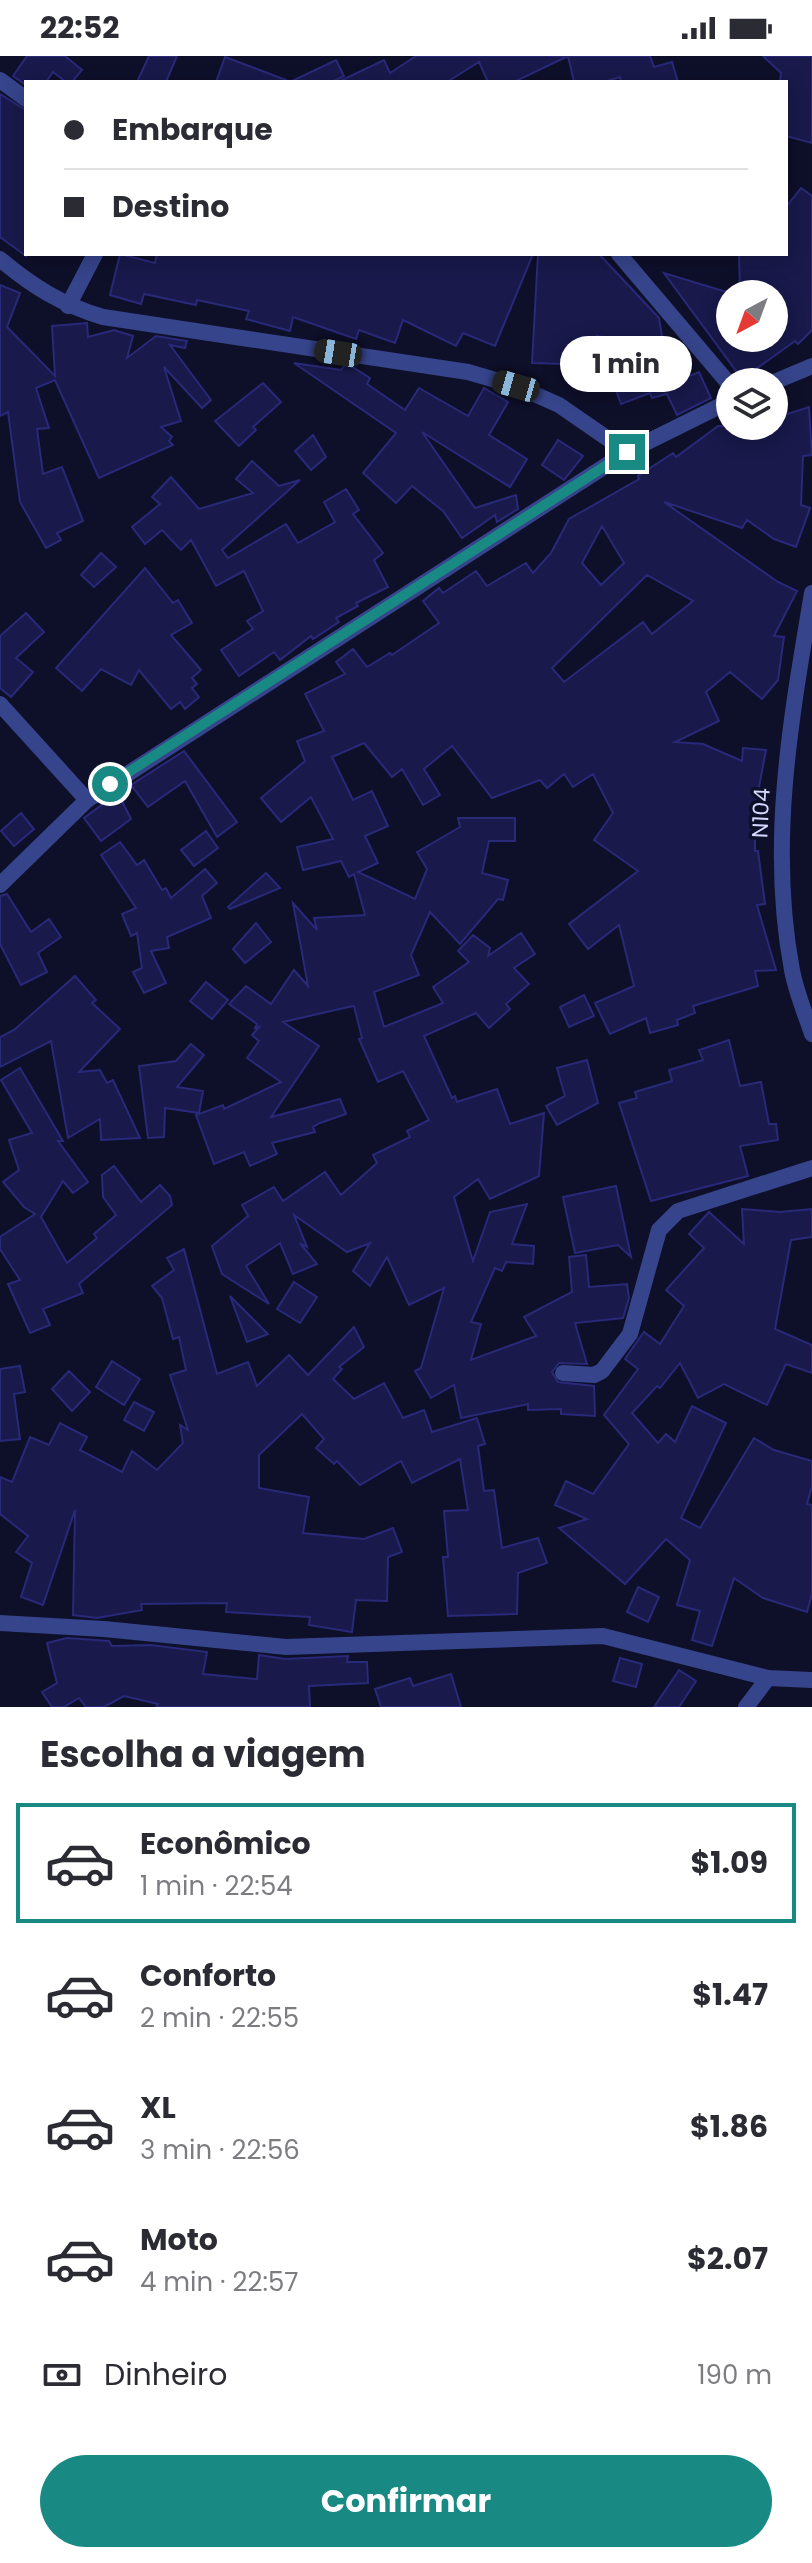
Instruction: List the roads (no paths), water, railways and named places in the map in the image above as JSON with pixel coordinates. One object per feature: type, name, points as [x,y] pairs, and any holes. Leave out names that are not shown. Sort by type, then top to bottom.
[{"type":"street","points":[[0,80],[24,98]]},
{"type":"street","points":[[68,306],[94,256]]},
{"type":"street","points":[[621,256],[716,368]]},
{"type":"street","points":[[0,259],[31,285],[68,306],[103,317],[468,372],[516,386],[559,405],[627,452]]},
{"type":"street","points":[[788,376],[812,366]]},
{"type":"street","points":[[0,885],[87,800],[627,452],[716,408]]},
{"type":"street","name":"N104","points":[[812,593],[787,738],[780,859],[792,971],[812,1034]]},
{"type":"street","points":[[0,704],[87,800]]},
{"type":"street","points":[[563,1373],[594,1375],[602,1371],[630,1334],[659,1230],[678,1211],[812,1168]]},
{"type":"street","points":[[0,1623],[104,1629],[286,1647],[603,1636],[768,1678],[812,1680]]},
{"type":"street","points":[[746,1707],[768,1678]]}]
